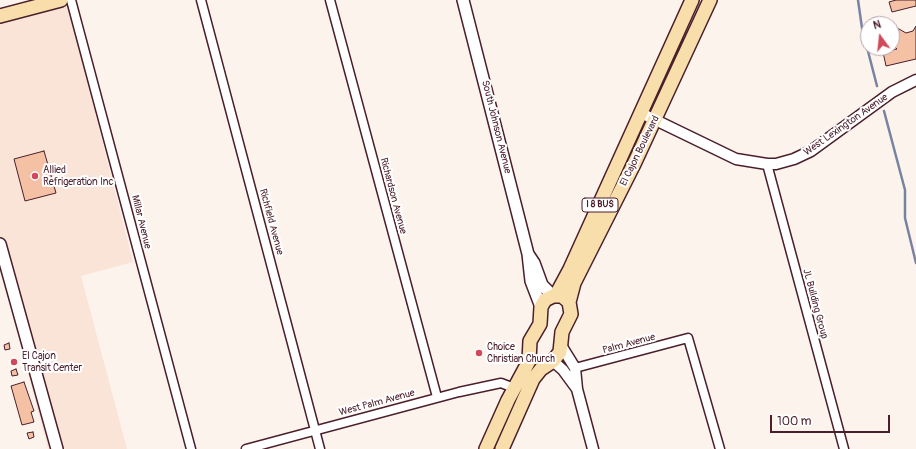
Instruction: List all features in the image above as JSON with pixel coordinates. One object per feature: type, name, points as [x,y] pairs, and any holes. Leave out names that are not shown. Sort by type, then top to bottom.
[{"type":"main road","points":[[0,16],[61,0]]},
{"type":"main road","name":"South Johnson Avenue","points":[[463,0],[528,254],[531,281],[541,307]]},
{"type":"main road","name":"El Cajon Boulevard","points":[[554,296],[570,269],[692,0]]},
{"type":"main road","name":"El Cajon Boulevard","points":[[569,302],[574,283],[655,120],[710,0]]},
{"type":"main road","points":[[0,244],[57,449]]},
{"type":"main road","name":"South Johnson Avenue","points":[[528,254],[534,263],[542,285],[554,296]]},
{"type":"main road","points":[[554,296],[562,296],[569,302]]},
{"type":"main road","name":"I 8 BUS","points":[[541,307],[545,300],[554,296]]},
{"type":"main road","name":"I 8 BUS","points":[[502,449],[533,379],[558,356],[562,347],[562,332],[571,314],[569,302]]},
{"type":"main road","points":[[486,449],[514,388],[529,361],[530,341],[540,324],[541,307]]},
{"type":"main road","points":[[530,353],[540,361],[550,362]]},
{"type":"street","name":"Millar Avenue","points":[[71,0],[191,449]]},
{"type":"street","name":"Richfield Avenue","points":[[201,0],[320,449]]},
{"type":"street","name":"Richardson Avenue","points":[[330,0],[437,397]]},
{"type":"street","name":"West Lexington Avenue","points":[[641,113],[736,159],[767,164],[785,162],[811,151],[892,92],[916,80]]},
{"type":"street","name":"JL Building Group","points":[[767,164],[844,449]]},
{"type":"street","name":"Palm Avenue","points":[[575,368],[688,338],[720,449]]},
{"type":"street","points":[[562,347],[575,368],[577,390],[593,449]]},
{"type":"street","points":[[550,362],[563,370],[577,390]]},
{"type":"street","name":"West Palm Avenue","points":[[246,449],[437,397],[501,384],[514,388]]},
{"type":"shaded area","points":[[67,2],[133,262],[81,276],[127,449],[48,449],[0,268],[0,21]]},
{"type":"building","points":[[896,0],[916,0],[916,6],[892,12],[889,2]]},
{"type":"building","points":[[916,26],[916,59],[886,66],[884,56],[900,56],[900,30],[906,33],[913,31]]},
{"type":"building","name":"Allied Refrigeration Inc","points":[[44,151],[56,193],[25,201],[14,159]]},
{"type":"building","points":[[9,343],[10,349],[5,350],[4,345]]},
{"type":"building","points":[[16,369],[18,375],[12,376],[11,371]]},
{"type":"building","points":[[24,382],[34,411],[31,412],[34,422],[22,425],[11,386]]},
{"type":"building","points":[[33,432],[34,437],[29,439],[27,433]]},
{"type":"waterway","points":[[858,0],[862,28],[877,86]]},
{"type":"waterway","points":[[884,111],[905,190],[905,218],[916,263]]},
{"type":"place","name":"Allied Refrigeration Inc","points":[[35,176]]},
{"type":"place","name":"Choice Christian Church","points":[[479,353]]},
{"type":"place","name":"El Cajon Transit Center","points":[[14,362]]}]
